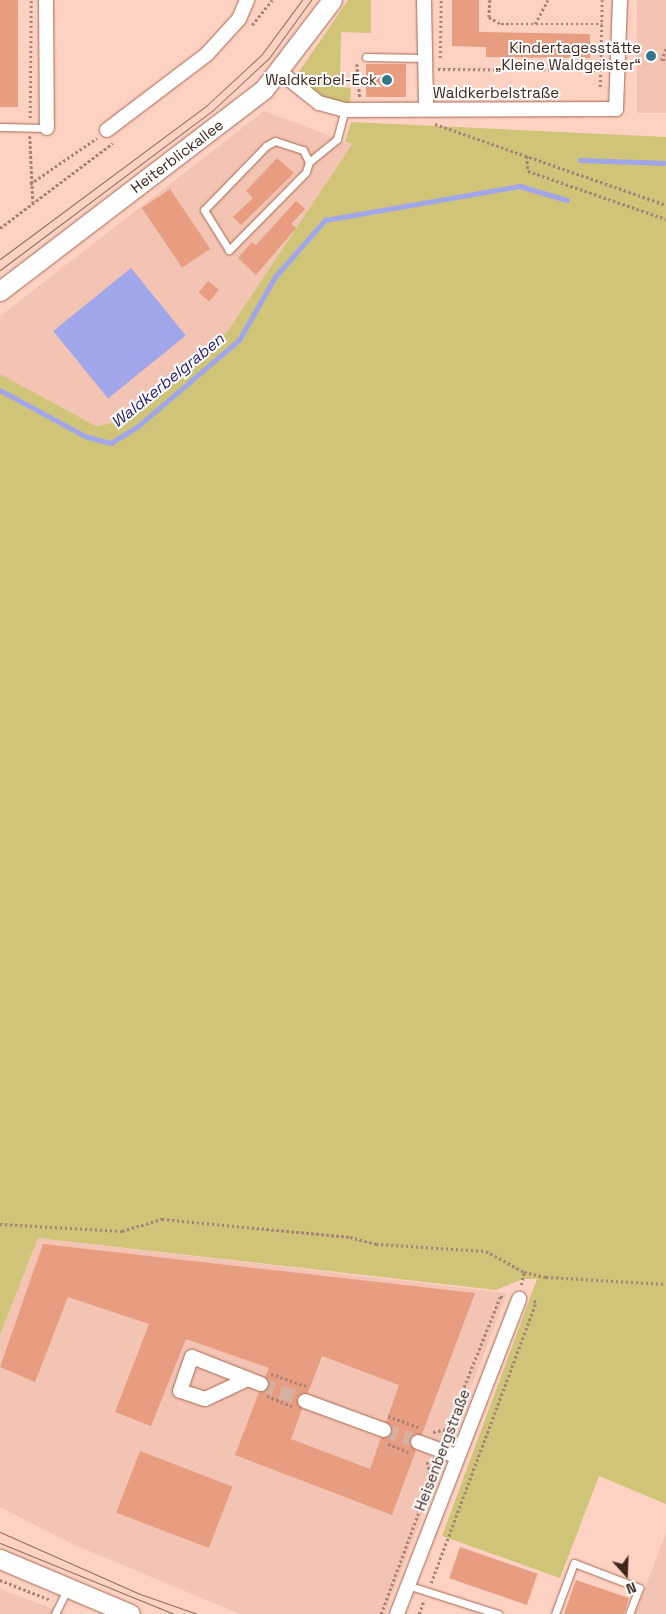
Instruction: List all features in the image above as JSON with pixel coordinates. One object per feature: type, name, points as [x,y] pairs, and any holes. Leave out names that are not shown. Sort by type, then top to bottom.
[{"type":"main road","name":"Heiterblickallee","points":[[0,291],[229,116],[280,72],[332,0]]},
{"type":"main road","points":[[0,1559],[62,1597],[130,1614]]},
{"type":"street","points":[[46,0],[48,128]]},
{"type":"street","points":[[107,130],[207,54],[239,19],[248,0]]},
{"type":"street","points":[[424,0],[424,63],[427,116]]},
{"type":"street","name":"Waldkerbelstraße","points":[[280,72],[319,103],[345,110],[360,109],[427,116],[616,109],[620,0]]},
{"type":"street","name":"Heisenbergstraße","points":[[397,1614],[519,1295]]},
{"type":"street","points":[[306,1401],[384,1430]]},
{"type":"street","points":[[418,1442],[456,1456]]},
{"type":"lane","points":[[366,57],[424,63]]},
{"type":"lane","points":[[309,162],[303,150],[287,142],[270,143],[204,210],[229,250],[297,186],[309,162],[337,139],[345,110]]},
{"type":"lane","points":[[0,127],[48,128]]},
{"type":"lane","points":[[555,1614],[574,1563],[639,1588],[629,1614]]},
{"type":"lane","points":[[407,1585],[498,1614]]},
{"type":"lane","points":[[55,1614],[62,1597]]},
{"type":"path","points":[[31,0],[29,128],[30,184],[33,202]]},
{"type":"path","points":[[440,77],[441,0]]},
{"type":"path","points":[[490,0],[490,17],[501,24],[602,24]]},
{"type":"path","points":[[535,24],[548,0]]},
{"type":"path","points":[[600,87],[602,0]]},
{"type":"path","points":[[666,49],[662,60],[666,60]]},
{"type":"path","points":[[360,109],[356,58],[366,57]]},
{"type":"path","points":[[424,63],[440,69],[618,70]]},
{"type":"path","points":[[427,116],[527,156],[666,205]]},
{"type":"path","points":[[30,184],[107,130]]},
{"type":"path","points":[[527,156],[528,171],[666,219]]},
{"type":"path","points":[[0,1224],[122,1231],[162,1219],[350,1237],[376,1244],[486,1251],[524,1272],[666,1284]]},
{"type":"path","points":[[519,1295],[524,1272]]},
{"type":"path","points":[[419,1614],[536,1302],[519,1295],[500,1297],[446,1429],[432,1432]]},
{"type":"path","points":[[381,1614],[431,1479],[423,1458]]},
{"type":"path","points":[[0,1580],[62,1597]]},
{"type":"shaded area","points":[[348,0],[371,0],[371,33],[341,32],[340,87],[351,88],[350,104],[321,100],[294,79]]},
{"type":"shaded area","name":"Kindertagesstätte „Kleine Waldgeister“","points":[[637,0],[666,0],[666,113],[637,113]]},
{"type":"shaded area","points":[[264,111],[352,144],[227,332],[124,421],[96,426],[0,374],[0,316]]},
{"type":"shaded area","points":[[351,122],[666,137],[666,1504],[599,1476],[560,1578],[442,1536],[537,1279],[523,1279],[496,1290],[38,1238],[0,1335],[0,374],[96,426],[124,421],[227,332],[352,144],[345,141]]},
{"type":"shaded area","points":[[38,1238],[507,1293],[385,1614],[240,1614],[70,1543],[0,1507],[0,1335]]},
{"type":"shaded area","points":[[666,1533],[666,1614],[635,1614]]},
{"type":"shaded area","points":[[0,1589],[56,1610],[66,1614],[0,1614]]},
{"type":"water","points":[[131,268],[186,336],[108,399],[53,331]]},
{"type":"building","points":[[0,0],[18,0],[18,107],[0,107]]},
{"type":"building","points":[[452,0],[479,0],[479,32],[590,34],[590,58],[486,57],[486,47],[452,46]]},
{"type":"building","name":"Waldkerbel-Eck","points":[[366,64],[406,64],[406,97],[366,97]]},
{"type":"building","points":[[277,158],[294,173],[241,225],[233,217],[253,198],[246,191]]},
{"type":"building","points":[[170,189],[210,249],[182,268],[142,208]]},
{"type":"building","points":[[296,201],[305,209],[291,224],[296,228],[256,275],[238,258],[252,242],[256,245]]},
{"type":"building","points":[[208,281],[219,290],[209,301],[199,293]]},
{"type":"building","points":[[43,1244],[475,1293],[422,1434],[410,1439],[416,1450],[392,1515],[235,1455],[259,1392],[269,1387],[265,1377],[269,1368],[186,1339],[151,1426],[115,1412],[149,1324],[68,1297],[35,1382],[0,1367]],"holes":[[[322,1356],[399,1385],[386,1422],[392,1433],[381,1438],[370,1469],[291,1439],[302,1409],[297,1398],[308,1393]]]},
{"type":"building","points":[[140,1451],[232,1486],[209,1548],[116,1513]]},
{"type":"building","points":[[460,1547],[538,1574],[527,1605],[449,1578]]},
{"type":"building","points":[[576,1580],[629,1598],[624,1614],[564,1614]]},
{"type":"waterway","name":"Waldkerbelgraben","points":[[580,160],[666,163]]},
{"type":"waterway","name":"Waldkerbelgraben","points":[[0,390],[85,436],[111,443],[137,427],[239,340],[275,277],[325,220],[520,186],[567,200]]},
{"type":"tunnel","points":[[261,1384],[305,1401]]},
{"type":"tunnel","points":[[384,1430],[418,1442]]},
{"type":"tram line","points":[[0,259],[207,105],[262,54],[302,0]]},
{"type":"tram line","points":[[0,270],[212,111],[269,58],[311,0]]},
{"type":"tram line","points":[[0,1532],[140,1594],[197,1614]]},
{"type":"tram line","points":[[0,1543],[174,1614]]},
{"type":"place","name":"Kindertagesstätte „Kleine Waldgeister“","points":[[651,56]]},
{"type":"place","name":"Waldkerbel-Eck","points":[[387,80]]}]
